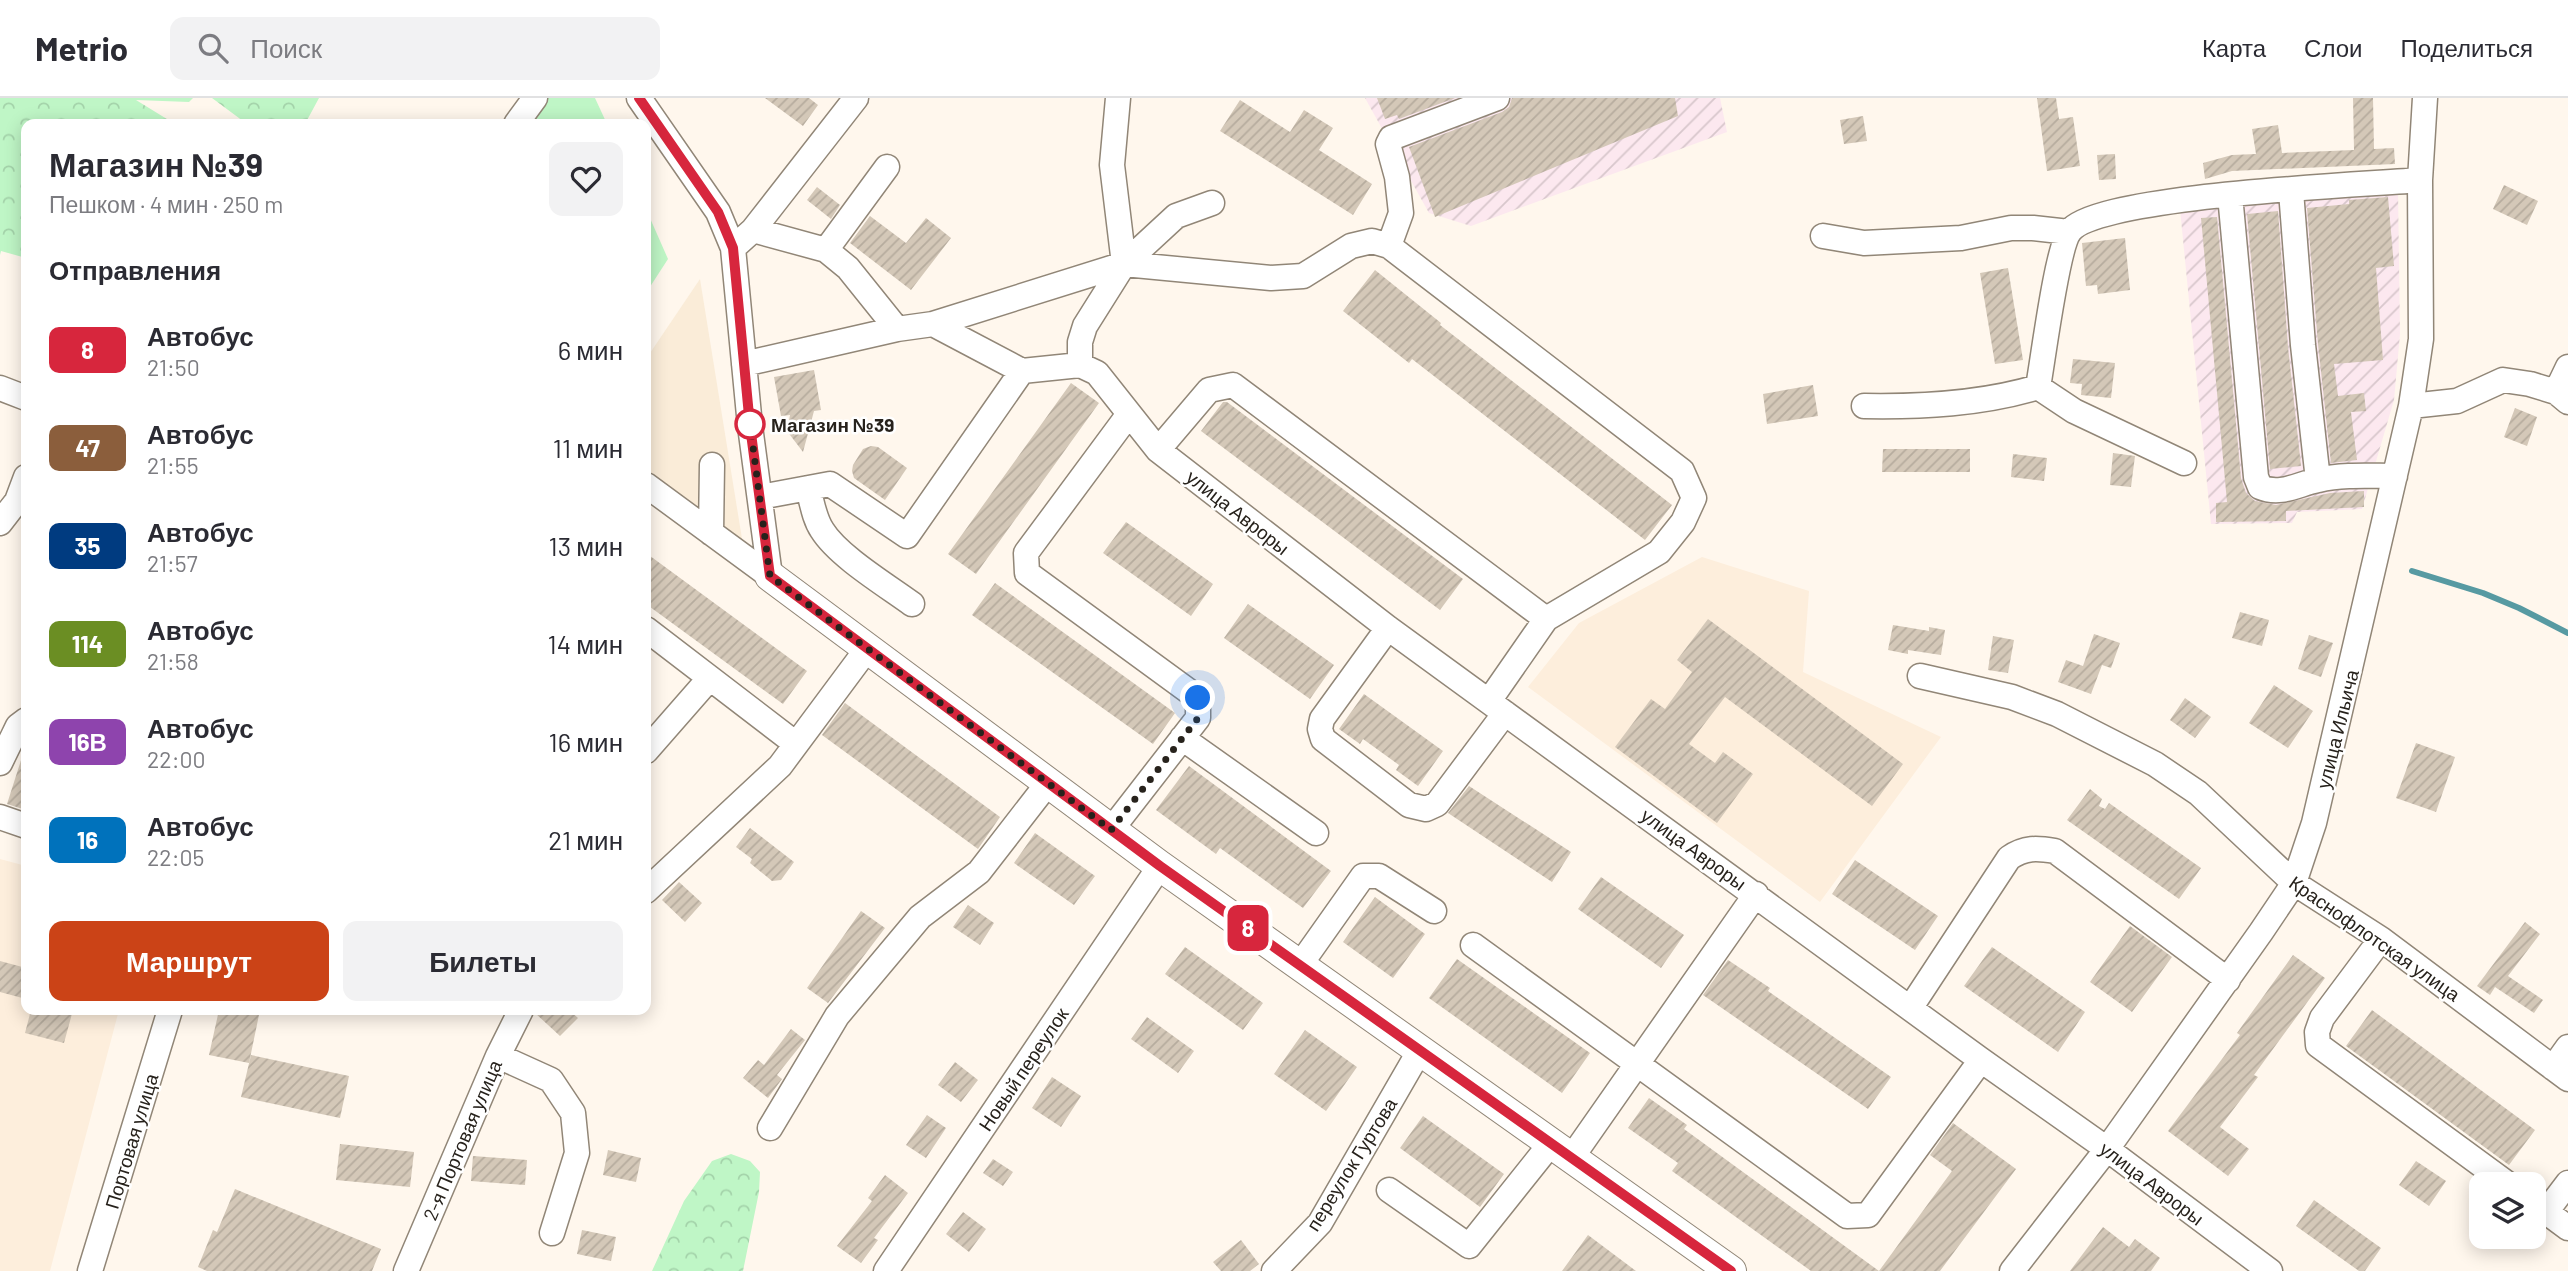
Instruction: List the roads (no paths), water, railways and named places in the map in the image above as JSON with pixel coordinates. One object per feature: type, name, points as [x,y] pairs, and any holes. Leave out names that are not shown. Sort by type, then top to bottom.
[{"type":"main road","points":[[770,576],[1160,866],[1731,1271]]},
{"type":"street","points":[[520,119],[536,98]]},
{"type":"street","points":[[639,98],[718,212],[733,248],[750,426],[770,576]]},
{"type":"street","points":[[733,248],[753,230],[856,98]]},
{"type":"street","points":[[1118,98],[1112,165],[1124,264]]},
{"type":"street","points":[[1389,246],[1401,214],[1397,177],[1388,144],[1391,138],[1497,98]]},
{"type":"street","name":"улица Ильича","points":[[2012,1271],[2107,1149],[2294,883],[2317,811],[2411,406],[2421,339],[2420,180],[2425,98]]},
{"type":"street","points":[[826,250],[887,167]]},
{"type":"street","points":[[2038,387],[2062,255],[2069,232],[2080,222],[2122,209],[2172,200],[2420,180]]},
{"type":"street","points":[[2291,191],[2303,345],[2318,480]]},
{"type":"street","points":[[2230,195],[2256,477],[2260,488],[2290,489],[2318,480],[2345,476],[2395,476]]},
{"type":"street","points":[[933,324],[1022,371],[1080,365],[1080,342],[1085,326],[1124,264],[1176,216],[1212,203]]},
{"type":"street","points":[[1823,236],[1864,243],[1961,239],[2011,228],[2069,232]]},
{"type":"street","points":[[753,230],[826,250],[848,268],[897,329]]},
{"type":"street","points":[[744,364],[897,329],[933,324],[1124,264],[1271,278],[1303,276],[1351,246],[1372,241],[1389,246],[1682,471],[1694,498],[1683,522],[1660,552],[1546,619],[1497,707],[1437,804],[1426,809],[1409,805],[1323,739],[1320,729],[1322,719],[1388,628]]},
{"type":"street","name":"улица Авроры","points":[[1080,365],[1097,373],[1158,450],[1388,628],[2107,1149],[2270,1271]]},
{"type":"street","points":[[2411,406],[2457,401],[2503,380],[2530,384],[2562,397],[2568,367]]},
{"type":"street","points":[[761,496],[830,484],[907,536],[1022,371]]},
{"type":"street","points":[[1158,450],[1209,390],[1233,385],[1546,619]]},
{"type":"street","points":[[1864,406],[1916,407],[2022,392],[2038,387]]},
{"type":"street","points":[[2038,387],[2074,411],[2185,463]]},
{"type":"street","points":[[0,388],[21,396]]},
{"type":"street","points":[[1111,830],[1198,718],[1198,698],[1027,573],[1026,553],[1129,414]]},
{"type":"street","points":[[711,533],[712,465]]},
{"type":"street","points":[[808,488],[821,530],[834,546],[912,604]]},
{"type":"street","points":[[0,523],[17,501],[21,490]]},
{"type":"street","points":[[651,496],[711,533],[770,576]]},
{"type":"street","points":[[651,633],[796,744]]},
{"type":"street","points":[[651,886],[780,766],[867,649]]},
{"type":"street","name":"Краснофлотская улица","points":[[1920,676],[2012,697],[2035,705],[2103,735],[2155,764],[2198,793],[2294,883],[2381,939],[2560,1073]]},
{"type":"street","points":[[651,745],[709,679]]},
{"type":"street","points":[[0,762],[21,724]]},
{"type":"street","points":[[1182,738],[1316,833]]},
{"type":"street","points":[[770,1128],[837,1016],[920,917],[979,872],[1048,783]]},
{"type":"street","points":[[0,817],[21,824]]},
{"type":"street","points":[[1911,1007],[2009,858],[2020,850],[2037,848],[2055,851],[2228,980]]},
{"type":"street","name":"Новый переулок","points":[[886,1271],[1160,866]]},
{"type":"street","points":[[1300,965],[1363,876],[1379,876],[1434,911]]},
{"type":"street","points":[[1389,1190],[1469,1246],[1562,1149],[1636,1063],[1756,894]]},
{"type":"street","points":[[2381,939],[2322,1018],[2317,1032],[2318,1045],[2491,1172]]},
{"type":"street","points":[[1473,945],[1847,1216],[1868,1215],[1981,1060]]},
{"type":"street","name":"Портовая улица","points":[[90,1271],[168,1015]]},
{"type":"street","name":"2-я Портовая улица","points":[[406,1271],[498,1056],[518,1015]]},
{"type":"street","points":[[2560,1073],[2568,1047]]},
{"type":"street","name":"переулок Гуртова","points":[[1274,1271],[1320,1223],[1420,1050]]},
{"type":"street","points":[[498,1056],[551,1080],[573,1113],[577,1153],[552,1233]]},
{"type":"street","points":[[2546,1203],[2568,1183]]},
{"type":"street","points":[[2546,1212],[2568,1228]]},
{"type":"waterway","points":[[2412,571],[2483,593],[2568,633]]},
{"type":"place","name":"Магазин №39","points":[[750,424]]}]
